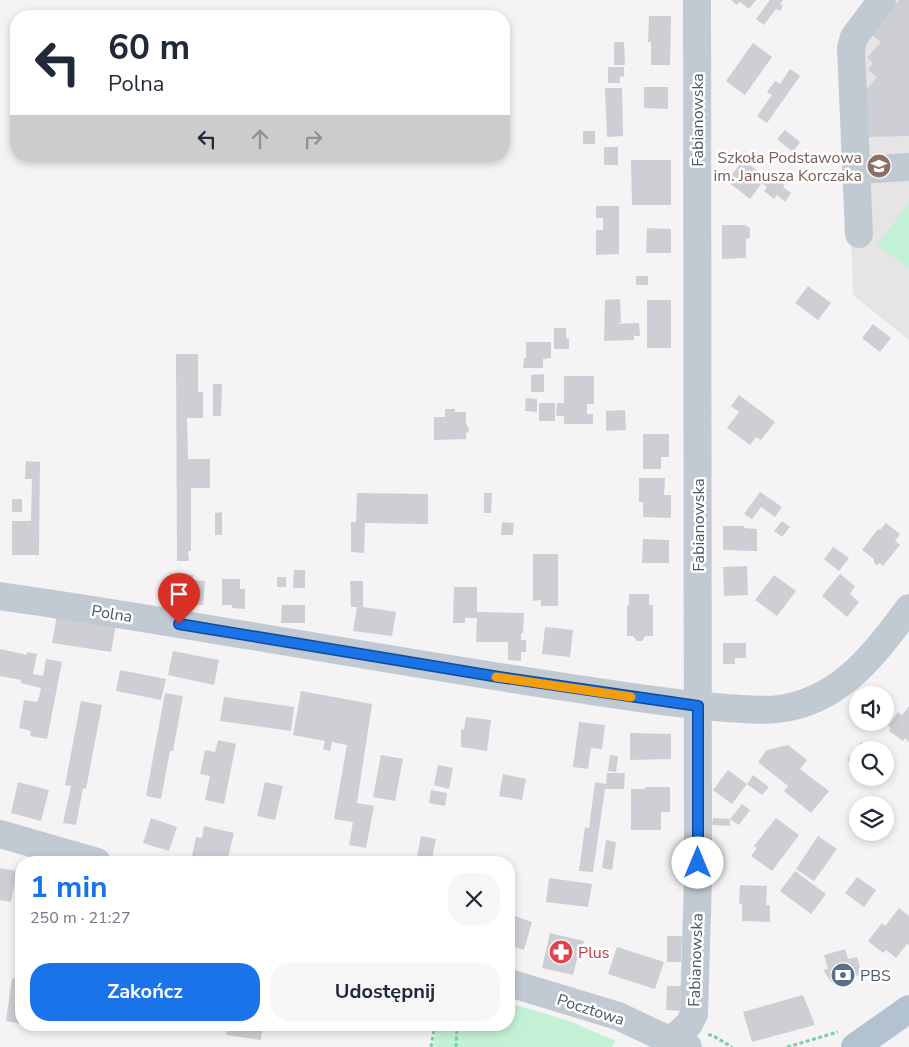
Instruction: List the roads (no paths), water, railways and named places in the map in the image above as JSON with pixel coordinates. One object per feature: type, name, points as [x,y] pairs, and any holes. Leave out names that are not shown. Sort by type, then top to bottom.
[{"type":"main road","points":[[855,1047],[909,1009]]},
{"type":"street","name":"Fabianowska","points":[[679,1045],[694,1014],[698,878],[697,0]]},
{"type":"street","points":[[859,234],[851,48],[854,36],[882,0]]},
{"type":"street","points":[[856,170],[909,167]]},
{"type":"street","name":"Polna","points":[[0,596],[499,677],[698,706],[759,709],[796,706],[823,695],[850,677],[869,660],[909,608]]},
{"type":"street","points":[[0,834],[76,856]]},
{"type":"street","name":"Pocztowa","points":[[515,985],[618,1016],[679,1045]]},
{"type":"place","name":"Szkoła Podstawowa im. Janusza Korczaka","points":[[879,166]]},
{"type":"place","name":"Plus","points":[[561,952]]},
{"type":"place","name":"PBS","points":[[843,975]]}]
